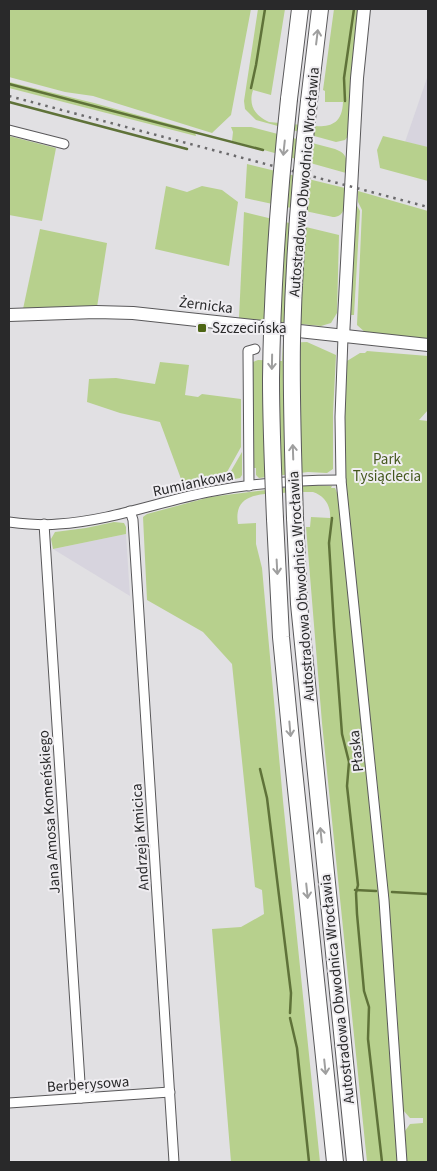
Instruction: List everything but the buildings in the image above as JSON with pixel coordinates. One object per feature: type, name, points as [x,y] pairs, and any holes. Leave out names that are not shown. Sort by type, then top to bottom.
[{"type":"highway","name":"Autostradowa Obwodnica Wrocławia","points":[[300,9],[288,99],[277,221],[272,340],[272,428],[281,637],[335,1162]]},
{"type":"highway","name":"Autostradowa Obwodnica Wrocławia","points":[[320,9],[298,220],[292,340],[292,432],[300,624],[355,1162]]},
{"type":"street","points":[[343,337],[357,78],[364,9]]},
{"type":"street","points":[[9,130],[64,144]]},
{"type":"street","name":"Żernicka","points":[[9,315],[96,312],[133,313],[428,345]]},
{"type":"street","name":"Płaska","points":[[343,337],[340,417],[341,480],[384,900],[402,1162]]},
{"type":"street","name":"Rumiankowa","points":[[9,522],[44,524],[76,522],[207,492],[249,486],[252,350]]},
{"type":"street","points":[[249,486],[284,481],[341,480]]},
{"type":"street","name":"Andrzeja Kmicica","points":[[130,511],[133,520],[174,1162]]},
{"type":"street","name":"Jana Amosa Komeńskiego","points":[[44,524],[81,1098]]},
{"type":"street","name":"Berberysowa","points":[[9,1103],[170,1092]]},
{"type":"shaded area","points":[[428,75],[428,147],[405,142]]},
{"type":"shaded area","points":[[126,534],[130,596],[53,549]]},
{"type":"green space","points":[[9,9],[251,9],[231,115],[212,133],[93,96],[65,92],[9,77]]},
{"type":"green space","points":[[258,9],[285,9],[271,95],[253,90],[251,100],[256,113],[269,122],[324,126],[330,125],[339,118],[343,102],[325,102],[325,91],[323,90],[334,9],[359,9],[349,135],[345,140],[336,142],[256,120],[245,109],[244,101]]},
{"type":"green space","points":[[9,82],[185,128],[195,132],[196,136],[9,88]]},
{"type":"green space","points":[[231,127],[251,127],[335,149],[346,158],[346,173],[232,141],[233,132]]},
{"type":"green space","points":[[9,136],[56,148],[42,221],[9,215]]},
{"type":"green space","points":[[383,136],[428,147],[428,181],[380,168],[377,150]]},
{"type":"green space","points":[[247,164],[345,188],[343,211],[338,216],[333,217],[245,198]]},
{"type":"green space","points":[[166,186],[187,192],[202,186],[222,190],[238,202],[229,266],[155,249]]},
{"type":"green space","points":[[358,191],[428,211],[428,340],[366,333],[357,325],[362,210],[358,202]]},
{"type":"green space","points":[[356,204],[360,211],[354,315],[349,315]]},
{"type":"green space","points":[[244,212],[339,235],[337,313],[331,323],[321,326],[239,318]]},
{"type":"green space","points":[[40,229],[107,243],[97,307],[23,309]]},
{"type":"green space","points":[[307,342],[336,355],[333,469],[327,473],[308,472],[259,478],[256,475],[256,468],[253,468],[253,362],[258,360],[282,361],[283,343]]},
{"type":"green space","name":"Park Tysiąclecia","points":[[367,351],[428,356],[428,410],[419,420],[428,421],[428,1162],[406,1162],[405,1131],[410,1124],[423,1123],[423,1118],[410,1118],[403,1110],[396,996],[379,800],[345,480],[343,424],[347,361]]},
{"type":"green space","points":[[160,362],[189,365],[185,395],[198,397],[202,394],[241,399],[241,447],[227,472],[184,487],[160,422],[120,413],[87,402],[89,379],[116,378],[155,384]]},
{"type":"green space","points":[[242,452],[242,475],[240,478],[218,482],[231,471]]},
{"type":"green space","points":[[308,485],[332,486],[331,488],[335,488],[338,495],[366,749],[387,983],[399,1162],[367,1162],[322,723],[306,527],[310,527],[311,517],[330,518],[326,502],[321,496],[313,492],[256,495],[244,501],[238,514],[238,524],[256,523],[256,544],[262,568],[283,801],[320,1162],[231,1162],[212,929],[241,927],[264,914],[262,890],[255,887],[232,664],[203,632],[147,600],[143,517],[147,514],[210,497]]},
{"type":"green space","points":[[114,522],[124,523],[126,534],[53,549],[51,539],[55,532]]},
{"type":"waterway","points":[[251,88],[265,9]]},
{"type":"waterway","points":[[345,101],[344,78],[354,9]]},
{"type":"waterway","points":[[9,84],[263,150]]},
{"type":"waterway","points":[[9,102],[187,149]]},
{"type":"waterway","points":[[332,518],[329,543],[342,734],[349,762],[347,786],[358,885],[356,893],[357,914],[364,991],[369,1007],[368,1039],[382,1162]]},
{"type":"waterway","points":[[260,769],[267,798],[291,993],[290,1013]]},
{"type":"waterway","points":[[355,890],[376,891]]},
{"type":"waterway","points":[[392,892],[428,894]]},
{"type":"waterway","points":[[290,1018],[297,1048],[309,1162]]},
{"type":"railway","points":[[9,96],[428,207]]},
{"type":"place","name":"Szczecińska","points":[[202,328]]}]
